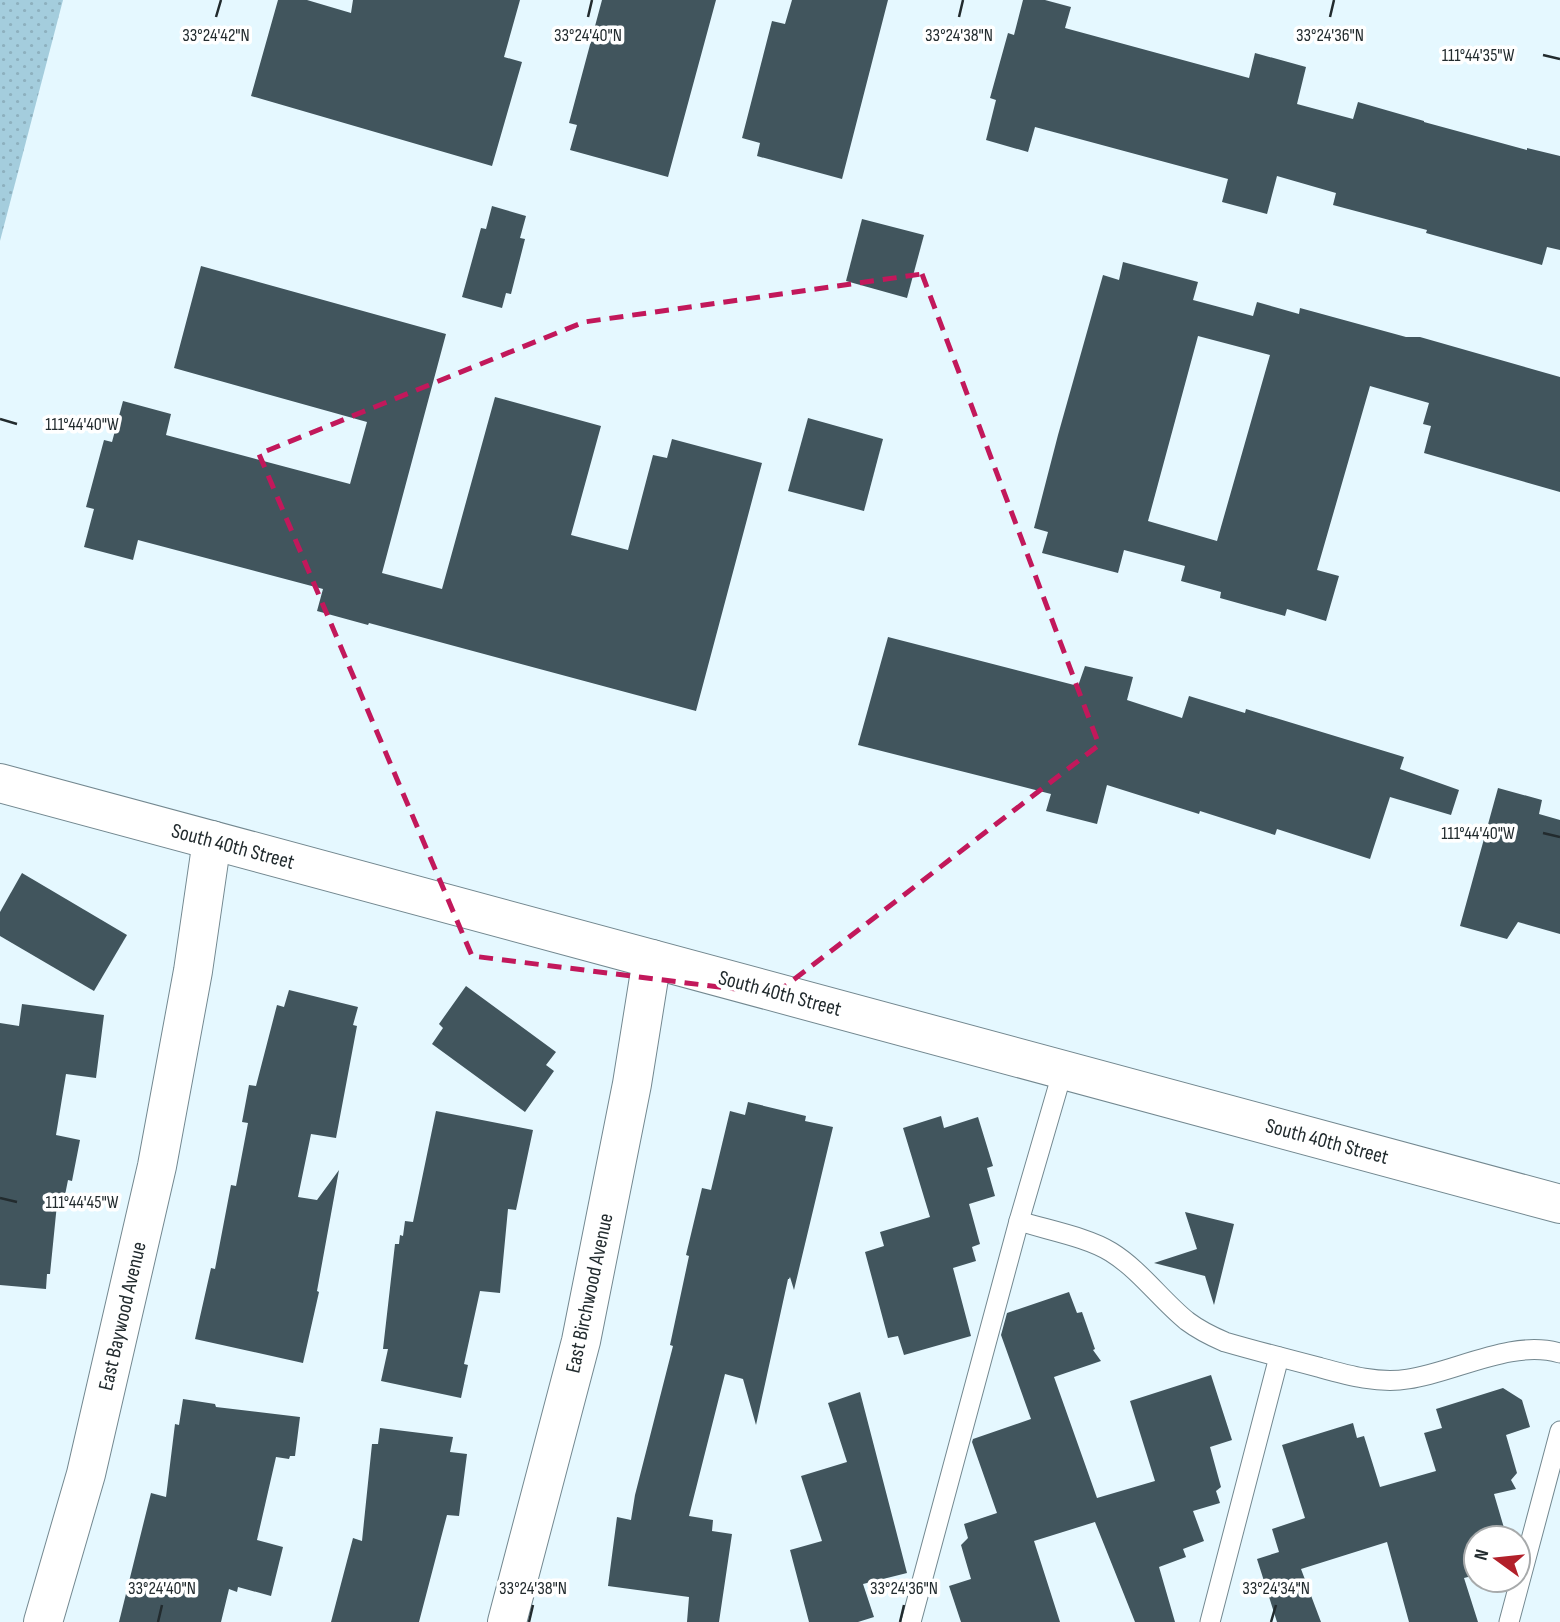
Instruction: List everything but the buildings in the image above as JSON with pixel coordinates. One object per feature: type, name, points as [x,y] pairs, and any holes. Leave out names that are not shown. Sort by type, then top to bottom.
[{"type":"street","name":"South 40th Street","points":[[0,783],[1560,1203]]},
{"type":"street","name":"East Baywood Avenue","points":[[43,1622],[86,1474],[157,1166],[212,840]]},
{"type":"street","name":"East Birchwood Avenue","points":[[507,1622],[581,1341],[632,1084],[652,959]]},
{"type":"lane","points":[[911,1622],[1019,1221],[1063,1070]]},
{"type":"lane","points":[[1019,1221],[1090,1242],[1111,1252],[1188,1322],[1205,1333],[1225,1342],[1351,1376],[1409,1379],[1512,1352],[1531,1350],[1560,1353]]},
{"type":"lane","points":[[1210,1622],[1279,1357]]},
{"type":"lane","points":[[1509,1622],[1560,1431]]},
{"type":"highlighted area","points":[[922,274],[1099,745],[775,994],[472,956],[259,454],[584,322]]},
{"type":"shaded area","points":[[0,0],[63,0],[0,241]]}]
